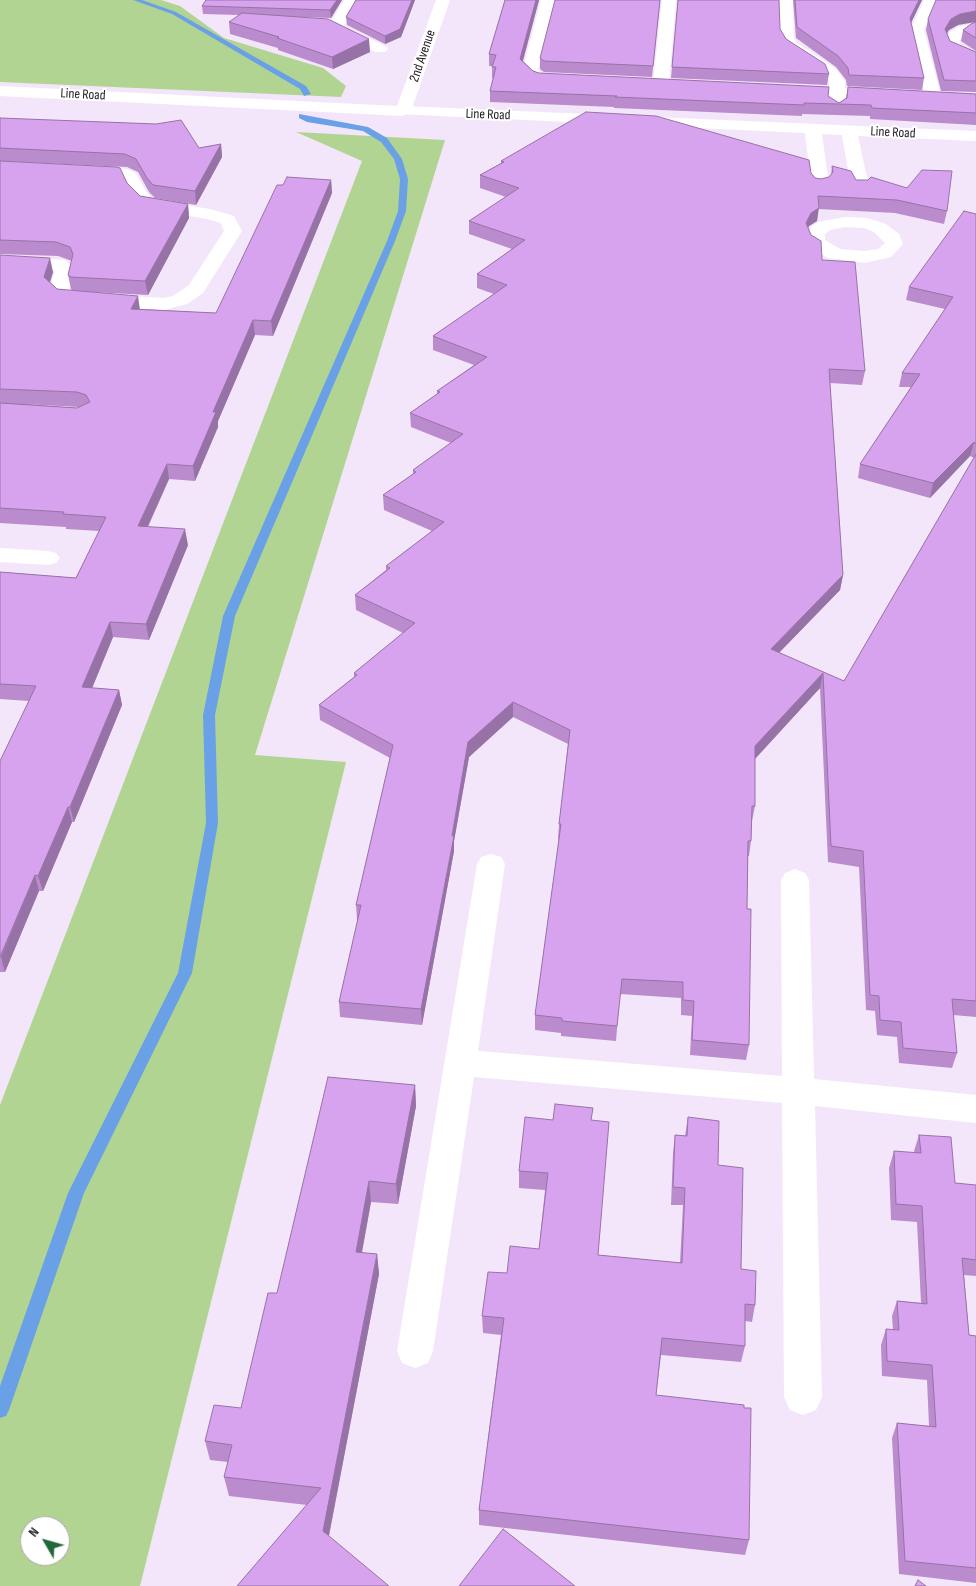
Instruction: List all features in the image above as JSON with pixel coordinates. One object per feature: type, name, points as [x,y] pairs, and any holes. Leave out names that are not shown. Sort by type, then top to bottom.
[{"type":"street","points":[[351,0],[336,28],[380,49]]},
{"type":"street","name":"2nd Avenue","points":[[403,111],[443,0]]},
{"type":"street","points":[[548,0],[530,71],[539,78],[573,80]]},
{"type":"street","points":[[662,84],[669,0]]},
{"type":"street","points":[[786,0],[787,39],[791,46],[830,70],[837,81],[835,92],[867,223]]},
{"type":"street","points":[[931,0],[918,30],[933,96]]},
{"type":"street","points":[[291,22],[337,25]]},
{"type":"street","points":[[976,27],[963,30],[955,35],[952,41],[964,54],[976,58]]},
{"type":"street","points":[[921,43],[954,45]]},
{"type":"street","points":[[642,83],[681,84]]},
{"type":"street","points":[[777,89],[950,97]]},
{"type":"street","name":"Line Road","points":[[0,91],[976,136]]},
{"type":"street","points":[[813,129],[820,185]]},
{"type":"street","points":[[0,261],[58,264],[65,268],[60,292],[68,298],[164,304],[180,300],[196,289],[233,231],[228,220],[210,214],[148,204],[139,194],[130,177],[121,173],[65,170]]},
{"type":"street","points":[[822,207],[824,226]]},
{"type":"street","points":[[845,222],[867,223],[888,232],[893,238],[894,244],[891,249],[884,253],[865,257],[835,254],[817,243],[815,237],[817,231],[824,226],[845,222]]},
{"type":"street","points":[[0,555],[48,558]]},
{"type":"street","points":[[415,1351],[491,864]]},
{"type":"street","points":[[795,880],[797,1091],[804,1397]]},
{"type":"street","points":[[460,1063],[797,1091],[976,1109]]},
{"type":"green space","points":[[0,0],[161,0],[180,6],[224,38],[323,68],[346,86],[341,97],[0,82]]},
{"type":"green space","points":[[296,132],[445,140],[255,755],[346,762],[140,1586],[0,1586],[0,1105],[362,161]]},
{"type":"building","points":[[206,0],[337,0],[330,10],[202,6]]},
{"type":"building","points":[[356,0],[412,0],[400,29],[385,36],[346,17]]},
{"type":"building","points":[[505,0],[536,0],[520,59],[533,71],[539,73],[829,87],[828,96],[839,103],[847,98],[848,87],[976,94],[976,113],[872,108],[871,105],[804,103],[804,105],[490,91],[496,67],[492,67],[496,55],[489,54]]},
{"type":"building","points":[[555,0],[660,0],[653,66],[544,61],[540,58]]},
{"type":"building","points":[[678,0],[779,0],[780,29],[786,39],[825,64],[829,74],[672,67]]},
{"type":"building","points":[[795,0],[919,0],[910,18],[924,78],[849,75],[848,68],[838,56],[797,27]]},
{"type":"building","points":[[936,0],[976,0],[976,11],[960,14],[951,19],[945,29],[950,41],[976,52],[976,81],[944,80],[928,19]]},
{"type":"building","points":[[242,13],[328,19],[369,39],[332,57],[277,38],[279,37],[229,22]]},
{"type":"building","points":[[976,22],[976,38],[963,30]]},
{"type":"building","points":[[586,112],[656,116],[809,160],[811,173],[815,178],[821,179],[829,177],[833,172],[832,166],[851,171],[856,180],[868,180],[871,177],[907,188],[922,170],[952,171],[947,211],[897,200],[818,196],[819,208],[811,213],[806,223],[811,235],[821,241],[822,260],[855,262],[865,371],[829,369],[843,575],[771,649],[844,681],[976,454],[976,1001],[952,999],[957,1053],[903,1048],[901,1022],[880,1020],[879,996],[870,995],[863,851],[831,846],[823,673],[755,746],[755,806],[752,806],[751,841],[748,841],[747,909],[751,909],[749,1045],[692,1040],[694,1001],[683,1000],[683,982],[622,979],[617,1026],[562,1021],[562,1018],[535,1015],[561,824],[559,824],[570,730],[513,702],[468,742],[452,836],[454,836],[421,1009],[339,1002],[361,905],[356,905],[393,745],[319,705],[357,675],[354,673],[415,623],[355,595],[390,568],[386,566],[444,522],[383,495],[416,472],[413,470],[463,434],[410,413],[440,392],[437,391],[487,357],[433,336],[507,285],[477,274],[525,240],[469,221],[519,188],[480,175]]},
{"type":"building","points":[[0,118],[156,124],[181,120],[199,148],[221,144],[195,191],[153,185],[136,159],[125,154],[0,148]]},
{"type":"building","points":[[0,161],[116,167],[120,168],[127,183],[140,196],[188,204],[145,281],[71,277],[68,275],[73,254],[70,247],[56,242],[0,240]]},
{"type":"building","points":[[287,177],[331,180],[271,321],[253,320],[213,412],[216,412],[193,466],[167,464],[138,526],[185,529],[146,624],[110,622],[82,687],[119,690],[70,807],[68,807],[38,876],[35,875],[0,957],[0,761],[36,686],[0,684],[0,572],[76,578],[106,517],[0,508],[0,403],[77,408],[90,402],[86,395],[77,392],[0,389],[0,255],[50,258],[44,277],[57,289],[138,296],[131,309],[216,313],[277,185],[283,185]]},
{"type":"building","points":[[964,211],[976,214],[976,444],[974,442],[933,483],[860,464],[920,374],[902,373],[953,297],[909,287]]},
{"type":"building","points":[[328,1077],[415,1085],[396,1184],[369,1181],[356,1252],[377,1254],[323,1531],[389,1586],[237,1586],[321,1488],[224,1477],[232,1445],[205,1441],[214,1405],[241,1408],[268,1293],[277,1293]]},
{"type":"building","points":[[555,1104],[593,1108],[591,1120],[609,1122],[598,1255],[682,1263],[685,1188],[673,1187],[675,1135],[687,1136],[688,1117],[719,1121],[718,1165],[743,1168],[741,1269],[756,1271],[755,1305],[745,1304],[745,1346],[662,1338],[656,1395],[744,1405],[744,1408],[751,1408],[749,1540],[479,1510],[504,1318],[482,1316],[488,1272],[507,1273],[510,1246],[539,1249],[548,1173],[519,1171],[525,1117],[553,1120]]},
{"type":"building","points":[[919,1135],[951,1137],[955,1183],[976,1185],[976,1260],[962,1258],[969,1335],[976,1336],[976,1568],[905,1561],[897,1423],[936,1427],[932,1365],[887,1361],[886,1329],[899,1330],[897,1301],[927,1304],[922,1206],[896,1204],[894,1151],[921,1153]]},
{"type":"building","points":[[503,1529],[575,1586],[459,1586]]},
{"type":"building","points":[[918,1580],[926,1586],[915,1586]]},
{"type":"waterway","points":[[136,0],[174,13],[303,88],[307,94]]},
{"type":"waterway","points":[[0,1410],[76,1193],[185,973],[212,823],[209,715],[229,616],[391,241],[402,211],[404,179],[398,159],[384,140],[365,129],[310,120],[302,116]]}]
